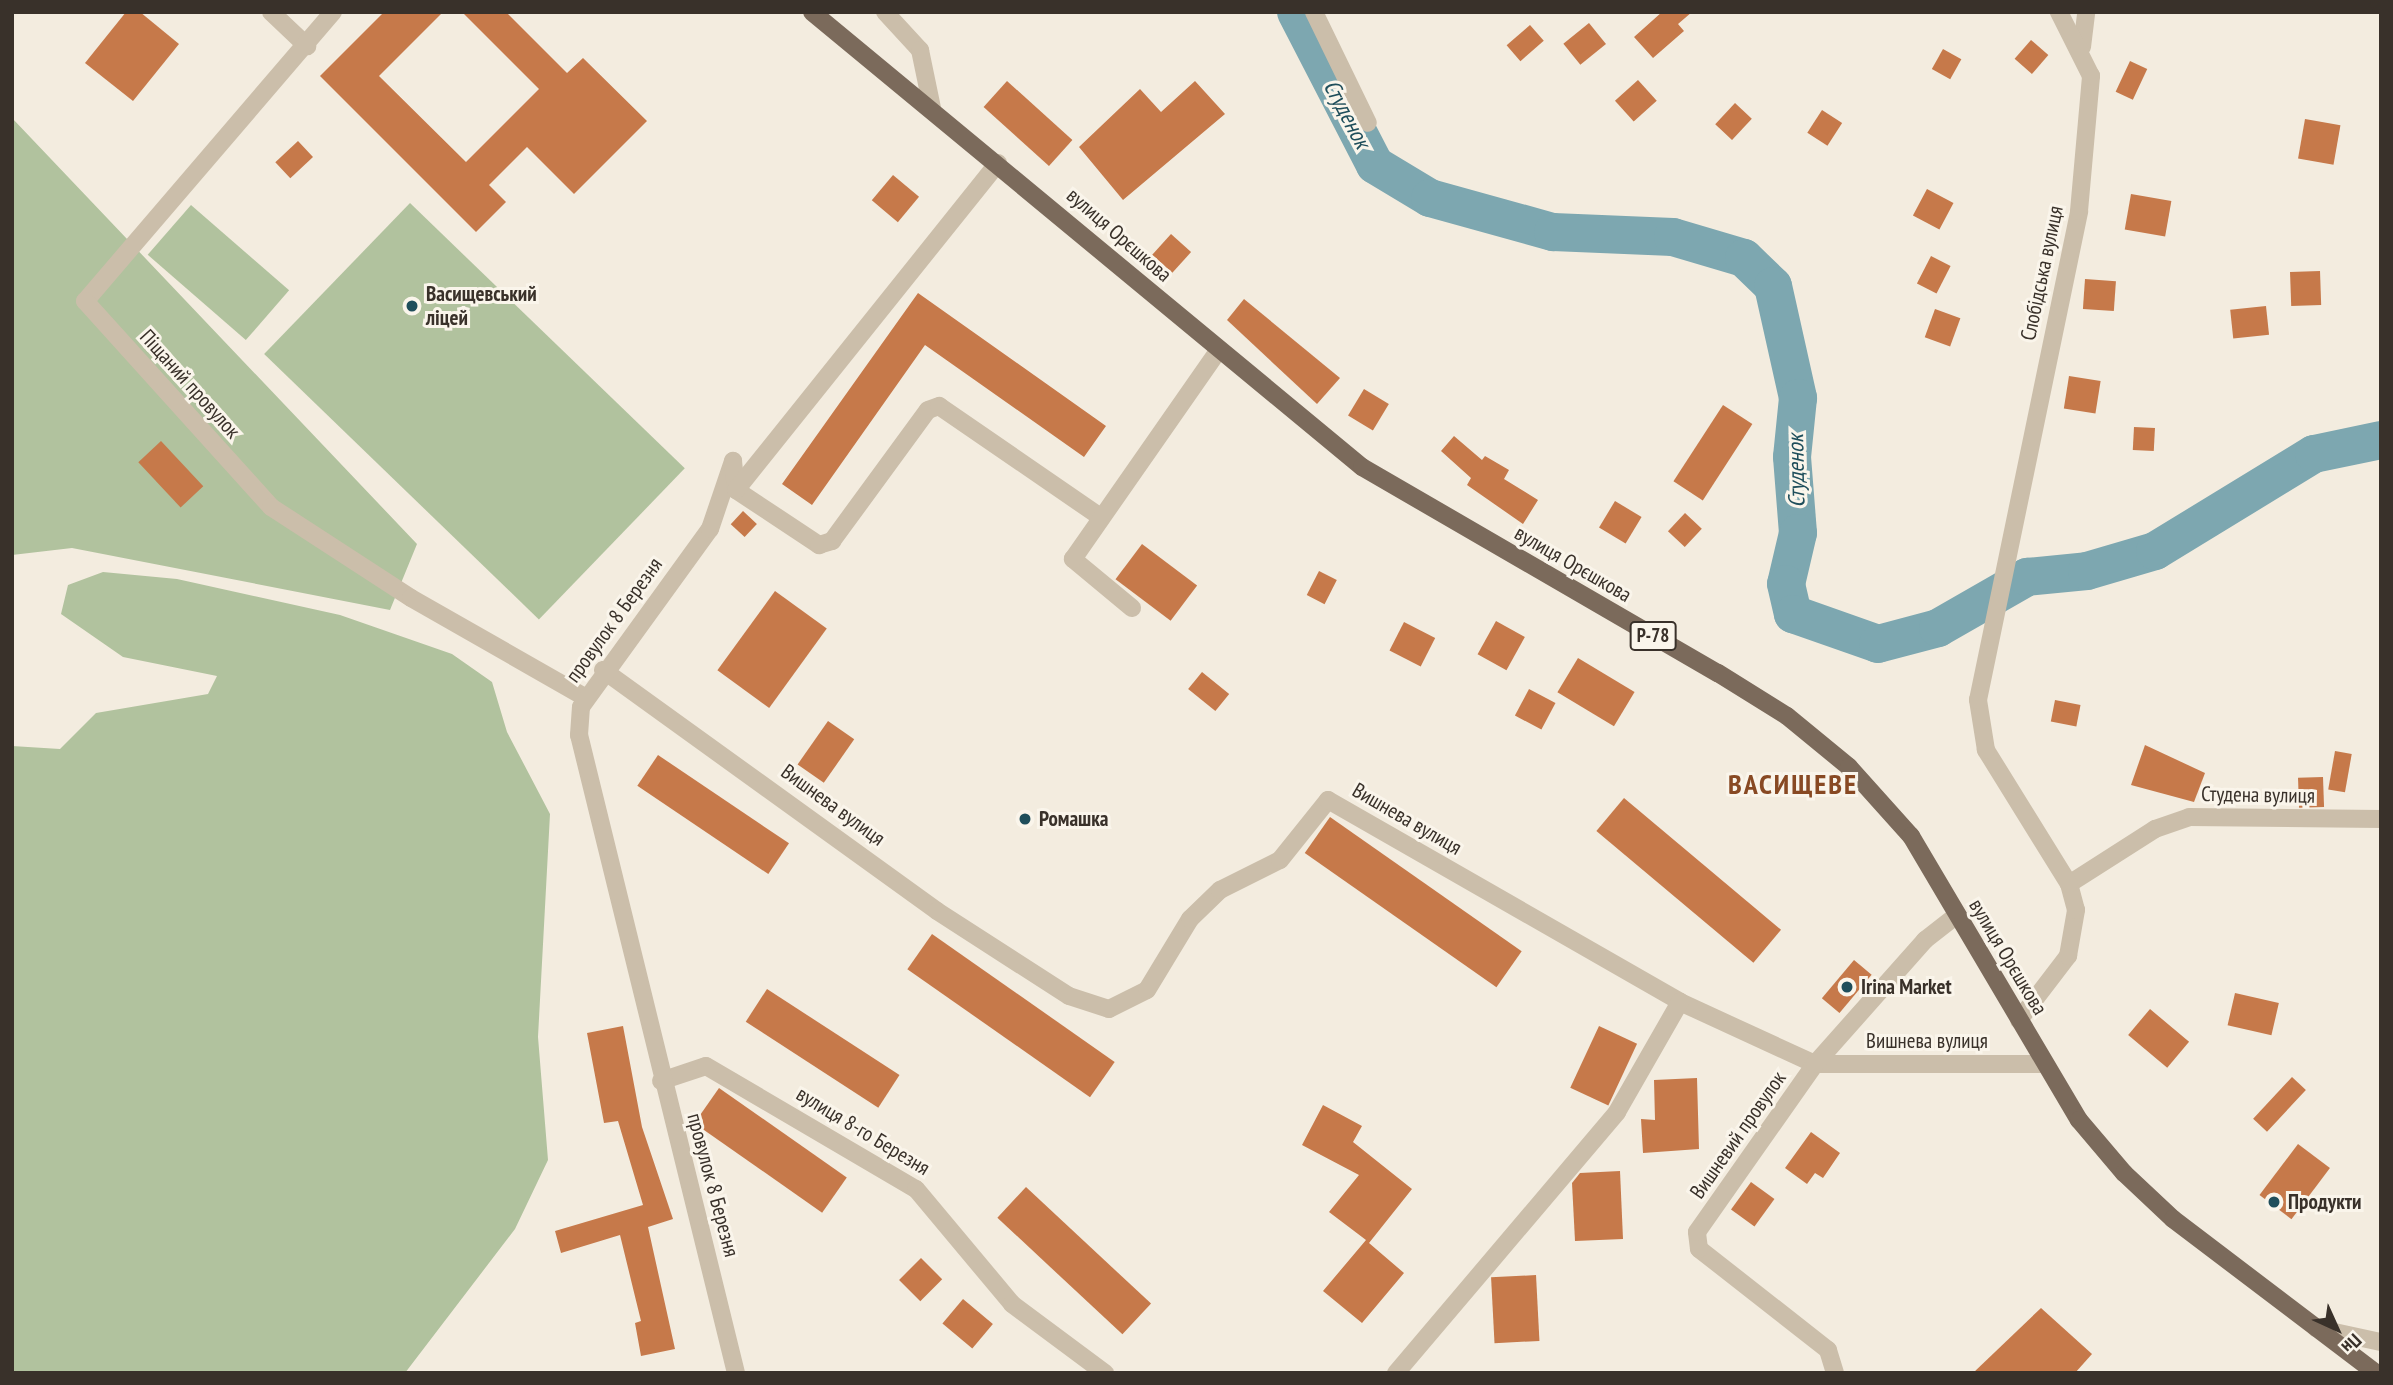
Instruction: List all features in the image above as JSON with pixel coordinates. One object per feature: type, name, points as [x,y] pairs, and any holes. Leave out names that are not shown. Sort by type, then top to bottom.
[{"type":"main road","name":"вулиця Орєшкова","points":[[812,12],[932,108],[1219,351],[1362,467],[1787,716],[1849,767],[1911,836],[2079,1120],[2124,1173],[2173,1219],[2376,1373]]},
{"type":"street","points":[[271,12],[307,46]]},
{"type":"street","name":"Піщаний провулок","points":[[334,12],[85,301],[271,507],[411,598],[586,698]]},
{"type":"street","points":[[885,12],[920,50],[932,108]]},
{"type":"street","points":[[1314,12],[1368,123]]},
{"type":"street","name":"Слобідська вулиця","points":[[2059,12],[2082,47],[2091,96],[2079,211],[1978,700],[1980,734],[1993,765],[2069,884]]},
{"type":"street","points":[[2082,47],[2086,12]]},
{"type":"street","points":[[998,163],[736,490],[819,545],[832,541],[928,410],[939,406],[1099,516]]},
{"type":"street","points":[[1132,608],[1073,559],[1099,516],[1219,351]]},
{"type":"street","name":"провулок 8 Березня","points":[[736,490],[733,461],[710,529],[603,670],[586,698],[579,736],[661,1081],[736,1373]]},
{"type":"street","name":"Вишнева вулиця","points":[[603,670],[936,911],[1069,996],[1109,1009],[1147,990],[1190,919],[1220,890],[1280,860],[1328,800],[1680,1002],[1815,1064],[2045,1064]]},
{"type":"street","name":"Студена вулиця","points":[[2069,884],[2155,829],[2189,817],[2381,819]]},
{"type":"street","points":[[2019,1020],[2068,956],[2076,910],[2069,884]]},
{"type":"street","name":"Вишневий провулок","points":[[1835,1373],[1828,1350],[1699,1249],[1697,1233],[1815,1064],[1925,940],[1957,915]]},
{"type":"street","points":[[1396,1373],[1617,1112],[1680,1002]]},
{"type":"street","name":"вулиця 8-го Березня","points":[[661,1081],[706,1066],[916,1189],[1012,1304],[1105,1373]]},
{"type":"street","points":[[2315,1328],[2381,1342]]},
{"type":"green space","points":[[12,118],[417,544],[390,610],[72,548],[12,555]]},
{"type":"green space","points":[[410,203],[685,468],[539,619],[264,354]]},
{"type":"green space","points":[[191,205],[289,290],[246,340],[148,255]]},
{"type":"green space","points":[[103,572],[177,579],[340,615],[452,654],[492,682],[507,732],[550,814],[538,1037],[548,1160],[515,1229],[405,1373],[12,1373],[12,746],[60,749],[96,713],[208,694],[217,676],[123,657],[61,614],[68,585]]},
{"type":"building","points":[[126,12],[140,12],[179,44],[133,101],[85,63]]},
{"type":"building","points":[[384,12],[443,12],[379,76],[466,162],[539,89],[462,12],[506,12],[567,73],[583,58],[647,121],[574,194],[527,147],[489,185],[506,202],[476,232],[320,76]]},
{"type":"building","points":[[1662,12],[1692,12],[1678,24],[1684,31],[1653,58],[1634,37]]},
{"type":"building","points":[[1589,23],[1606,44],[1580,65],[1563,44]]},
{"type":"building","points":[[1530,25],[1544,41],[1520,61],[1507,45]]},
{"type":"building","points":[[2031,40],[2048,55],[2032,74],[2015,59]]},
{"type":"building","points":[[1943,49],[1961,59],[1950,79],[1932,69]]},
{"type":"building","points":[[2130,61],[2147,69],[2133,100],[2116,92]]},
{"type":"building","points":[[1638,80],[1657,101],[1634,122],[1615,101]]},
{"type":"building","points":[[1007,81],[1072,140],[1049,166],[984,107]]},
{"type":"building","points":[[1195,81],[1225,114],[1123,200],[1079,147],[1140,89],[1161,112]]},
{"type":"building","points":[[1735,103],[1752,119],[1732,140],[1715,124]]},
{"type":"building","points":[[1822,110],[1842,123],[1827,146],[1807,133]]},
{"type":"building","points":[[2305,119],[2340,125],[2334,165],[2298,158]]},
{"type":"building","points":[[298,141],[313,157],[290,178],[275,162]]},
{"type":"building","points":[[893,175],[919,197],[898,222],[872,200]]},
{"type":"building","points":[[1927,189],[1953,203],[1939,230],[1913,215]]},
{"type":"building","points":[[2131,194],[2171,201],[2165,237],[2125,229]]},
{"type":"building","points":[[1171,234],[1191,252],[1172,273],[1152,255]]},
{"type":"building","points":[[1931,256],[1951,266],[1937,294],[1917,284]]},
{"type":"building","points":[[2320,271],[2321,305],[2291,306],[2290,272]]},
{"type":"building","points":[[2085,279],[2116,281],[2114,311],[2083,309]]},
{"type":"building","points":[[918,293],[1106,426],[1084,457],[925,345],[812,505],[782,484]]},
{"type":"building","points":[[1244,299],[1340,378],[1317,404],[1227,320]]},
{"type":"building","points":[[2266,306],[2269,335],[2233,339],[2230,310]]},
{"type":"building","points":[[1935,309],[1960,318],[1950,346],[1925,337]]},
{"type":"building","points":[[2069,376],[2101,381],[2095,414],[2064,409]]},
{"type":"building","points":[[1364,389],[1389,404],[1373,431],[1348,416]]},
{"type":"building","points":[[1723,405],[1752,424],[1703,500],[1673,481]]},
{"type":"building","points":[[2134,427],[2155,428],[2154,451],[2133,450]]},
{"type":"building","points":[[1454,436],[1482,460],[1485,456],[1509,470],[1504,479],[1538,500],[1523,524],[1467,485],[1471,478],[1441,451]]},
{"type":"building","points":[[161,441],[203,486],[181,507],[138,462]]},
{"type":"building","points":[[1615,501],[1642,517],[1626,544],[1599,528]]},
{"type":"building","points":[[743,511],[757,524],[745,537],[731,524]]},
{"type":"building","points":[[1685,513],[1702,529],[1685,547],[1668,531]]},
{"type":"building","points":[[1142,544],[1197,586],[1171,621],[1116,579]]},
{"type":"building","points":[[1319,571],[1337,580],[1325,604],[1307,595]]},
{"type":"building","points":[[775,591],[827,629],[769,708],[717,670]]},
{"type":"building","points":[[1496,621],[1525,637],[1506,670],[1478,654]]},
{"type":"building","points":[[1404,622],[1435,638],[1421,666],[1389,651]]},
{"type":"building","points":[[1578,658],[1635,692],[1614,726],[1557,692]]},
{"type":"building","points":[[1202,672],[1229,694],[1215,711],[1188,689]]},
{"type":"building","points":[[1529,689],[1555,703],[1541,730],[1515,715]]},
{"type":"building","points":[[2055,700],[2081,705],[2076,727],[2051,722]]},
{"type":"building","points":[[828,721],[854,739],[824,783],[798,764]]},
{"type":"building","points":[[2145,745],[2205,773],[2194,802],[2131,785]]},
{"type":"building","points":[[2335,751],[2352,754],[2345,792],[2328,789]]},
{"type":"building","points":[[658,755],[789,843],[768,874],[637,786]]},
{"type":"building","points":[[2323,777],[2324,807],[2299,808],[2298,778]]},
{"type":"building","points":[[1624,798],[1781,930],[1753,963],[1596,831]]},
{"type":"building","points":[[1330,817],[1522,951],[1496,987],[1305,853]]},
{"type":"building","points":[[932,934],[1115,1062],[1090,1097],[907,969]]},
{"type":"building","name":"Irina Market","points":[[1854,960],[1872,975],[1839,1013],[1822,998]]},
{"type":"building","points":[[767,989],[900,1075],[878,1108],[746,1022]]},
{"type":"building","points":[[2235,993],[2279,1003],[2271,1035],[2228,1025]]},
{"type":"building","points":[[2150,1009],[2189,1042],[2167,1068],[2128,1035]]},
{"type":"building","points":[[623,1026],[642,1127],[673,1219],[648,1227],[675,1349],[641,1356],[635,1323],[641,1321],[620,1235],[561,1253],[555,1231],[643,1205],[618,1121],[604,1123],[587,1033]]},
{"type":"building","points":[[1599,1026],[1637,1044],[1608,1105],[1570,1088]]},
{"type":"building","points":[[2292,1077],[2306,1090],[2267,1132],[2253,1119]]},
{"type":"building","points":[[1697,1078],[1699,1149],[1643,1153],[1641,1119],[1655,1120],[1654,1080]]},
{"type":"building","points":[[719,1088],[847,1177],[822,1213],[694,1123]]},
{"type":"building","points":[[1323,1105],[1362,1126],[1353,1142],[1412,1189],[1369,1243],[1404,1273],[1362,1323],[1323,1291],[1366,1240],[1329,1212],[1359,1175],[1302,1145]]},
{"type":"building","points":[[1811,1132],[1840,1153],[1823,1178],[1815,1173],[1807,1184],[1785,1168]]},
{"type":"building","points":[[2298,1144],[2330,1168],[2291,1219],[2259,1195]]},
{"type":"building","points":[[1620,1171],[1623,1239],[1575,1241],[1572,1183],[1580,1173]]},
{"type":"building","points":[[1751,1182],[1774,1199],[1754,1227],[1731,1210]]},
{"type":"building","points":[[1026,1187],[1151,1304],[1122,1334],[997,1218]]},
{"type":"building","points":[[921,1258],[942,1279],[920,1301],[899,1280]]},
{"type":"building","points":[[1536,1275],[1539,1341],[1495,1343],[1491,1277]]},
{"type":"building","points":[[963,1299],[993,1324],[972,1349],[942,1324]]},
{"type":"building","points":[[2041,1308],[2092,1354],[2075,1373],[1973,1373]]},
{"type":"waterway","name":"Студенок","points":[[1296,12],[1375,165],[1430,198],[1553,232],[1673,237],[1744,258],[1773,286],[1798,398],[1792,457],[1798,533],[1786,584],[1793,614],[1878,644],[1938,628],[2027,577],[2087,571],[2155,551],[2314,454],[2381,440]]},
{"type":"place","name":"Васищевський ліцей","points":[[412,306]]},
{"type":"place","name":"Ромашка","points":[[1025,819]]},
{"type":"place","name":"Irina Market","points":[[1847,987]]},
{"type":"place","name":"Продукти","points":[[2274,1202]]},
{"type":"district","name":"ВАСИЩЕВЕ","points":[[1793,784]]}]
